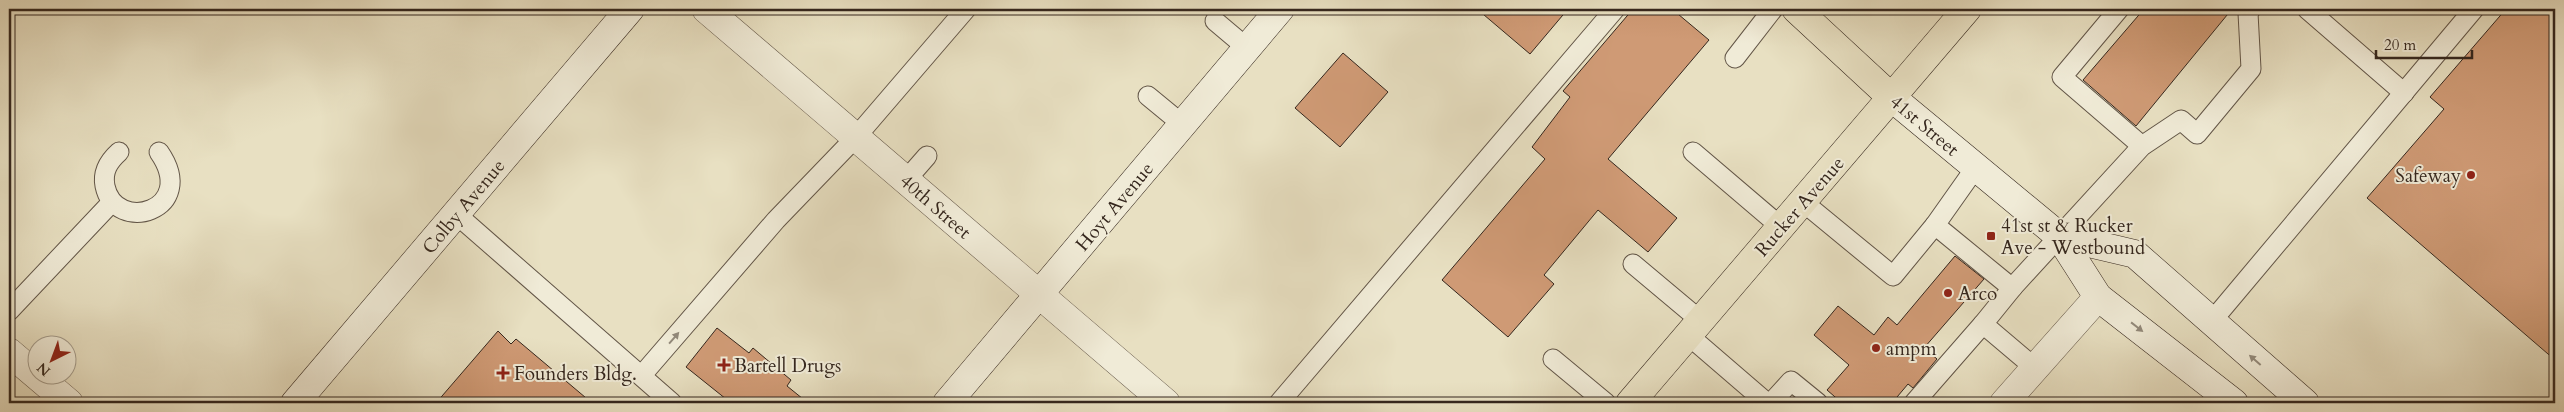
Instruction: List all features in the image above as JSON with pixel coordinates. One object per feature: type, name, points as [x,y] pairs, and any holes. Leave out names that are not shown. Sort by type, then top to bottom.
[{"type":"main road","name":"41st Street","points":[[1796,9],[1891,97]]},
{"type":"main road","name":"Rucker Avenue","points":[[1630,403],[1967,9]]},
{"type":"street","name":"Colby Avenue","points":[[295,403],[630,9]]},
{"type":"street","name":"40th Street","points":[[706,9],[1166,403]]},
{"type":"street","name":"Hoyt Avenue","points":[[947,403],[1280,9]]},
{"type":"street","name":"41st Street","points":[[1891,97],[2060,236],[2098,297],[2234,403]]},
{"type":"street","name":"41st Street","points":[[2060,236],[2135,254],[2212,321],[2293,400]]},
{"type":"street","points":[[2004,403],[2098,297]]},
{"type":"street","points":[[9,352],[68,403]]},
{"type":"lane","points":[[642,375],[776,220],[856,137],[966,9]]},
{"type":"lane","points":[[1280,403],[1615,9]]},
{"type":"lane","points":[[1735,58],[1773,9]]},
{"type":"lane","points":[[2119,9],[2062,77],[2142,146]]},
{"type":"lane","points":[[2306,9],[2404,92]]},
{"type":"lane","points":[[2212,321],[2474,9]]},
{"type":"lane","points":[[1914,403],[2014,287],[2142,146],[2181,120],[2197,134],[2251,69],[2247,10]]},
{"type":"lane","points":[[1215,21],[1247,48]]},
{"type":"lane","points":[[1148,96],[1182,124]]},
{"type":"lane","points":[[119,152],[110,159],[105,170],[106,192],[112,202],[122,209],[136,212],[152,210],[161,203],[170,185],[171,174],[159,152]]},
{"type":"lane","points":[[1693,152],[1781,227]]},
{"type":"lane","points":[[906,180],[927,156]]},
{"type":"lane","points":[[1803,202],[1893,276],[1935,225],[1976,167]]},
{"type":"lane","points":[[9,311],[112,202]]},
{"type":"lane","points":[[456,214],[672,403]]},
{"type":"lane","points":[[1935,225],[2012,288],[2014,287]]},
{"type":"lane","points":[[1632,264],[1767,403]]},
{"type":"lane","points":[[1983,324],[2036,368]]},
{"type":"lane","points":[[1553,359],[1606,403]]},
{"type":"lane","points":[[1771,403],[1791,381],[1818,403]]},
{"type":"building","points":[[1477,9],[1568,9],[1530,54]]},
{"type":"building","points":[[1633,9],[1672,9],[1709,40],[1608,159],[1677,218],[1648,252],[1598,210],[1544,275],[1554,284],[1508,337],[1442,280],[1545,159],[1532,147],[1570,97],[1563,91]]},
{"type":"building","points":[[2144,9],[2232,9],[2136,126],[2083,80]]},
{"type":"building","name":"Safeway","points":[[2506,9],[2555,9],[2555,360],[2367,198],[2444,109],[2430,97]]},
{"type":"building","points":[[1343,53],[1388,92],[1340,147],[1295,108]]},
{"type":"building","name":"ampm","points":[[1955,256],[1984,279],[1924,348],[1937,359],[1913,388],[1908,384],[1892,403],[1842,403],[1827,390],[1849,365],[1814,335],[1838,306],[1874,335],[1888,317],[1897,325]]},
{"type":"building","name":"Bartell Drugs","points":[[717,328],[749,353],[753,348],[791,380],[787,386],[808,403],[731,403],[686,367]]},
{"type":"building","name":"Founders Bldg.","points":[[498,331],[511,344],[516,339],[592,403],[436,403]]},
{"type":"place","name":"Safeway","points":[[2471,175]]},
{"type":"place","name":"41st st & Rucker Ave - Westbound","points":[[1991,236]]},
{"type":"place","name":"Arco","points":[[1948,293]]},
{"type":"place","name":"ampm","points":[[1876,348]]},
{"type":"place","name":"Bartell Drugs","points":[[724,365]]},
{"type":"place","name":"Founders Bldg.","points":[[503,373]]}]
